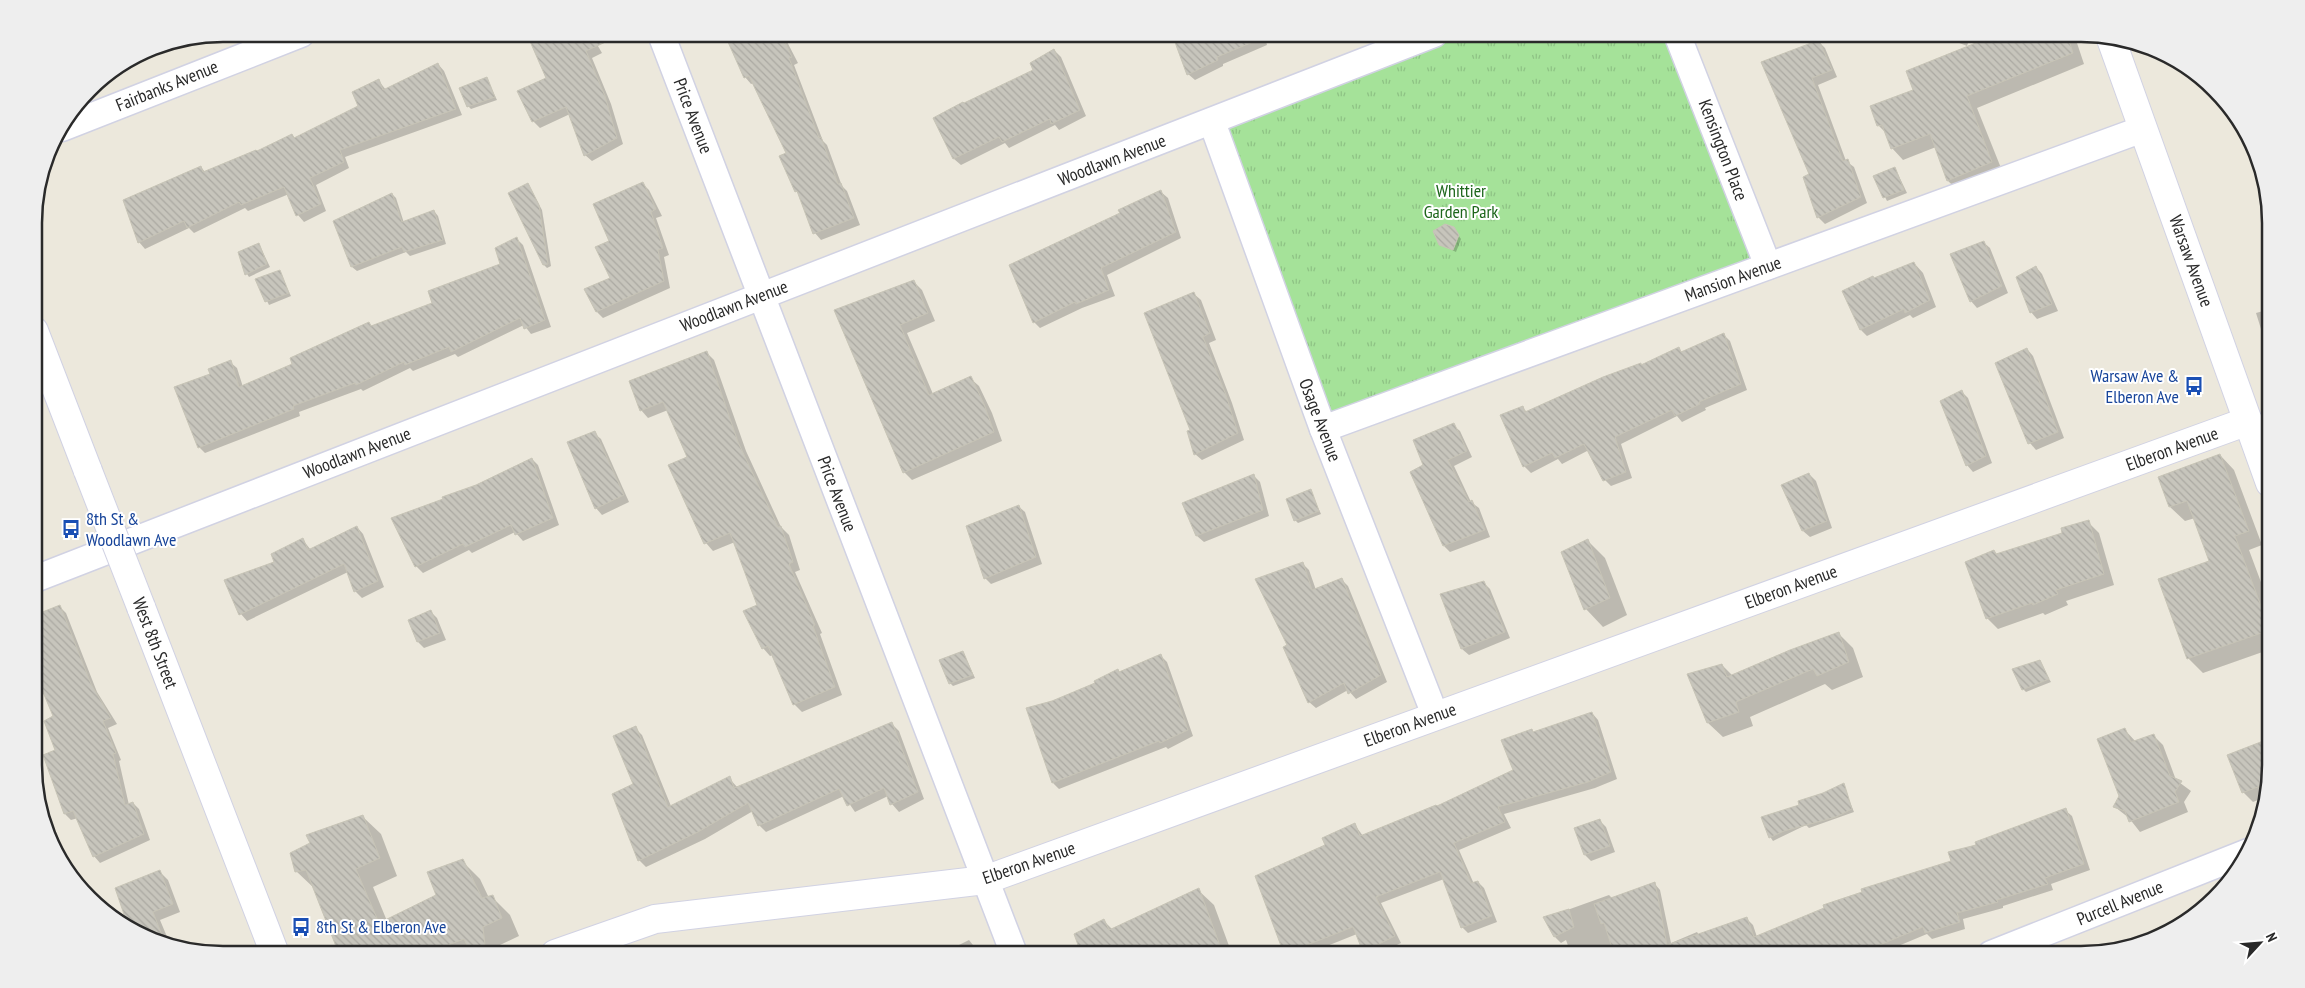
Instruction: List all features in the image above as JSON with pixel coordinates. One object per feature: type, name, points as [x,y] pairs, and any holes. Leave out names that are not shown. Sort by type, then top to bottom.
[{"type":"street","name":"Fairbanks Avenue","points":[[72,124],[281,42]]},
{"type":"street","name":"Price Avenue","points":[[664,42],[1011,946]]},
{"type":"street","name":"Woodlawn Avenue","points":[[42,576],[1414,42]]},
{"type":"street","name":"Kensington Place","points":[[1680,42],[1768,266]]},
{"type":"street","name":"Warsaw Avenue","points":[[2113,45],[2248,421],[2262,445]]},
{"type":"street","name":"Osage Avenue","points":[[1212,122],[1323,429],[1435,716]]},
{"type":"street","name":"Mansion Avenue","points":[[1323,429],[2143,129]]},
{"type":"street","name":"West 8th Street","points":[[42,352],[272,946]]},
{"type":"street","name":"Elberon Avenue","points":[[578,946],[655,919],[984,880],[2248,421]]},
{"type":"street","name":"Purcell Avenue","points":[[2011,946],[2237,856]]},
{"type":"green space","name":"Whittier Garden Park","points":[[1414,42],[1680,42],[1768,266],[1323,429],[1212,122]]},
{"type":"building","points":[[530,42],[606,42],[586,51],[605,96],[617,138],[584,156],[566,107],[532,122],[517,91],[546,78]]},
{"type":"building","points":[[728,42],[785,42],[792,57],[789,58],[819,138],[821,137],[838,184],[841,183],[854,218],[813,234],[797,191],[795,192],[779,156],[786,153],[749,76],[744,78]]},
{"type":"building","points":[[1175,42],[1253,42],[1217,57],[1218,60],[1187,75]]},
{"type":"building","points":[[1814,42],[1820,42],[1832,70],[1812,78],[1843,161],[1848,159],[1861,197],[1817,218],[1803,177],[1809,174],[1761,62]]},
{"type":"building","points":[[1978,42],[2070,42],[2073,53],[1967,96],[1992,162],[1947,181],[1930,134],[1891,149],[1882,125],[1877,126],[1870,106],[1913,90],[1906,71]]},
{"type":"building","points":[[1054,49],[1080,110],[1051,124],[1050,119],[1002,142],[999,137],[953,159],[933,118],[1033,70],[1030,63]]},
{"type":"building","points":[[438,63],[456,109],[340,150],[344,162],[310,178],[321,204],[296,216],[284,187],[241,205],[239,202],[187,228],[184,221],[138,243],[123,200],[201,166],[203,172],[257,151],[292,134],[294,138],[358,106],[352,92],[379,79],[383,90]]},
{"type":"building","points":[[487,77],[495,97],[467,107],[459,88]]},
{"type":"building","points":[[1895,167],[1904,190],[1883,198],[1873,176]]},
{"type":"building","points":[[643,182],[656,209],[651,212],[663,248],[658,250],[664,281],[596,312],[584,289],[610,278],[595,247],[609,241],[593,204]]},
{"type":"building","points":[[528,183],[539,205],[548,264],[543,265],[508,193]]},
{"type":"building","points":[[1161,190],[1176,232],[1101,268],[1109,290],[1076,304],[1075,302],[1033,323],[1009,265],[1120,213],[1118,210]]},
{"type":"building","points":[[392,193],[402,222],[434,210],[443,240],[404,252],[402,247],[351,267],[333,221]]},
{"type":"building","points":[[1445,224],[1454,227],[1459,235],[1453,250],[1439,245],[1433,231]]},
{"type":"building","points":[[517,237],[545,320],[524,329],[520,318],[451,352],[449,347],[405,365],[404,362],[356,385],[355,383],[293,406],[294,409],[198,448],[174,387],[210,374],[208,369],[231,360],[239,387],[292,364],[290,358],[369,322],[371,326],[432,303],[428,291],[500,264],[495,248]]},
{"type":"building","points":[[1984,241],[2002,286],[1970,302],[1950,254]]},
{"type":"building","points":[[259,243],[267,264],[245,275],[238,252]]},
{"type":"building","points":[[1914,262],[1930,300],[1905,313],[1904,309],[1860,330],[1842,291],[1873,276],[1874,278]]},
{"type":"building","points":[[2036,266],[2052,304],[2030,313],[2016,277]]},
{"type":"building","points":[[280,270],[289,293],[265,302],[255,279]]},
{"type":"building","points":[[914,280],[928,313],[900,325],[929,395],[971,376],[994,432],[903,473],[834,310]]},
{"type":"building","points":[[1194,292],[1210,333],[1203,337],[1226,395],[1238,433],[1194,455],[1187,431],[1190,430],[1144,313]]},
{"type":"building","points":[[1724,333],[1741,384],[1699,402],[1700,404],[1675,416],[1672,410],[1615,437],[1626,472],[1603,481],[1584,444],[1555,458],[1552,453],[1523,467],[1500,415],[1523,406],[1525,412],[1603,377],[1641,363],[1641,365],[1679,347],[1681,352]]},
{"type":"building","points":[[2027,348],[2058,432],[2028,444],[1995,363]]},
{"type":"building","points":[[707,351],[738,442],[778,527],[781,526],[793,562],[789,564],[815,625],[813,626],[835,687],[793,705],[768,646],[762,649],[743,611],[757,605],[730,533],[704,544],[668,465],[687,457],[663,402],[640,411],[629,381]]},
{"type":"building","points":[[1962,390],[1986,456],[1966,466],[1940,401]]},
{"type":"building","points":[[1454,423],[1467,451],[1448,460],[1469,502],[1472,500],[1485,530],[1443,546],[1410,472],[1423,465],[1413,440]]},
{"type":"building","points":[[595,431],[624,495],[595,509],[567,442]]},
{"type":"building","points":[[2220,454],[2249,531],[2235,536],[2262,609],[2262,633],[2187,659],[2158,579],[2209,561],[2187,501],[2169,507],[2158,477]]},
{"type":"building","points":[[532,458],[553,518],[515,535],[511,525],[465,547],[463,544],[415,567],[391,518],[476,485]]},
{"type":"building","points":[[1809,473],[1827,521],[1802,531],[1781,485]]},
{"type":"building","points":[[1254,474],[1263,510],[1196,536],[1182,503]]},
{"type":"building","points":[[1311,489],[1319,511],[1294,521],[1286,499]]},
{"type":"building","points":[[1019,505],[1036,557],[984,579],[966,526]]},
{"type":"building","points":[[2089,520],[2104,574],[2056,590],[2058,594],[2033,605],[2032,603],[1986,619],[1965,562],[1994,550],[1996,554],[2062,533],[2061,528]]},
{"type":"building","points":[[357,526],[378,581],[354,592],[344,564],[239,615],[224,580],[274,562],[271,554],[303,538],[308,550]]},
{"type":"building","points":[[1588,539],[1610,598],[1584,610],[1561,552]]},
{"type":"building","points":[[1303,562],[1312,590],[1342,578],[1381,675],[1348,694],[1344,683],[1308,703],[1283,647],[1287,645],[1255,579]]},
{"type":"building","points":[[1484,581],[1505,632],[1461,649],[1440,594]]},
{"type":"building","points":[[60,605],[91,684],[111,718],[103,721],[116,753],[113,754],[125,805],[133,802],[144,834],[93,857],[73,811],[64,814],[43,755],[55,750],[44,721],[53,716],[42,690],[42,612]]},
{"type":"building","points":[[431,610],[440,633],[417,642],[408,620]]},
{"type":"building","points":[[1839,632],[1849,662],[1817,676],[1813,669],[1736,702],[1739,712],[1707,723],[1687,674],[1722,664],[1727,677],[1790,650]]},
{"type":"building","points":[[963,651],[973,675],[949,684],[939,660]]},
{"type":"building","points":[[1161,654],[1188,730],[1160,743],[1159,741],[1052,783],[1026,708],[1052,701],[1095,683],[1094,681],[1118,669],[1119,672]]},
{"type":"building","points":[[2040,660],[2049,679],[2022,690],[2012,669]]},
{"type":"building","points":[[1592,712],[1611,772],[1588,782],[1498,807],[1505,822],[1454,843],[1471,883],[1478,881],[1492,916],[1461,928],[1440,872],[1376,897],[1395,936],[1375,946],[1361,946],[1353,927],[1304,946],[1281,946],[1255,876],[1325,845],[1322,838],[1355,823],[1360,836],[1437,806],[1513,770],[1501,740],[1532,729],[1533,732]]},
{"type":"building","points":[[892,722],[918,792],[890,805],[884,788],[847,806],[839,789],[758,826],[748,803],[698,832],[638,861],[612,794],[633,784],[613,736],[636,726],[668,807],[730,776],[734,788]]},
{"type":"building","points":[[2125,728],[2131,742],[2154,734],[2170,776],[2182,781],[2175,792],[2179,802],[2129,822],[2125,811],[2113,807],[2119,796],[2097,739]]},
{"type":"building","points":[[2262,741],[2261,786],[2242,793],[2227,755]]},
{"type":"building","points":[[1844,783],[1852,809],[1836,817],[1784,831],[1769,838],[1761,817],[1799,805],[1798,801],[1823,793]]},
{"type":"building","points":[[2066,808],[2084,864],[2045,878],[2048,884],[1997,900],[1998,902],[1957,913],[1960,922],[1925,933],[1923,927],[1877,946],[1611,946],[1604,923],[1601,924],[1594,904],[1655,882],[1667,945],[1747,917],[1754,937],[1824,908],[1823,905],[1862,892],[1861,889],[1951,861],[1948,852],[1976,845],[1975,842]]},
{"type":"building","points":[[363,815],[380,858],[356,869],[379,923],[436,895],[427,872],[463,859],[482,898],[493,895],[502,918],[483,927],[485,946],[467,946],[464,939],[446,946],[336,946],[306,870],[295,872],[290,853],[310,843],[306,835]]},
{"type":"building","points":[[1600,819],[1610,846],[1584,855],[1574,828]]},
{"type":"building","points":[[160,870],[173,904],[153,912],[162,935],[143,927],[125,916],[115,888]]},
{"type":"building","points":[[1199,888],[1220,946],[1076,946],[1078,945],[1074,934],[1104,919],[1109,930]]},
{"type":"building","points":[[1569,909],[1574,927],[1554,937],[1543,917]]},
{"type":"place","name":"Warsaw Ave & Elberon Ave","points":[[2194,386]]},
{"type":"place","name":"8th St & Woodlawn Ave","points":[[71,529]]},
{"type":"place","name":"8th St & Elberon Ave","points":[[301,927]]}]
